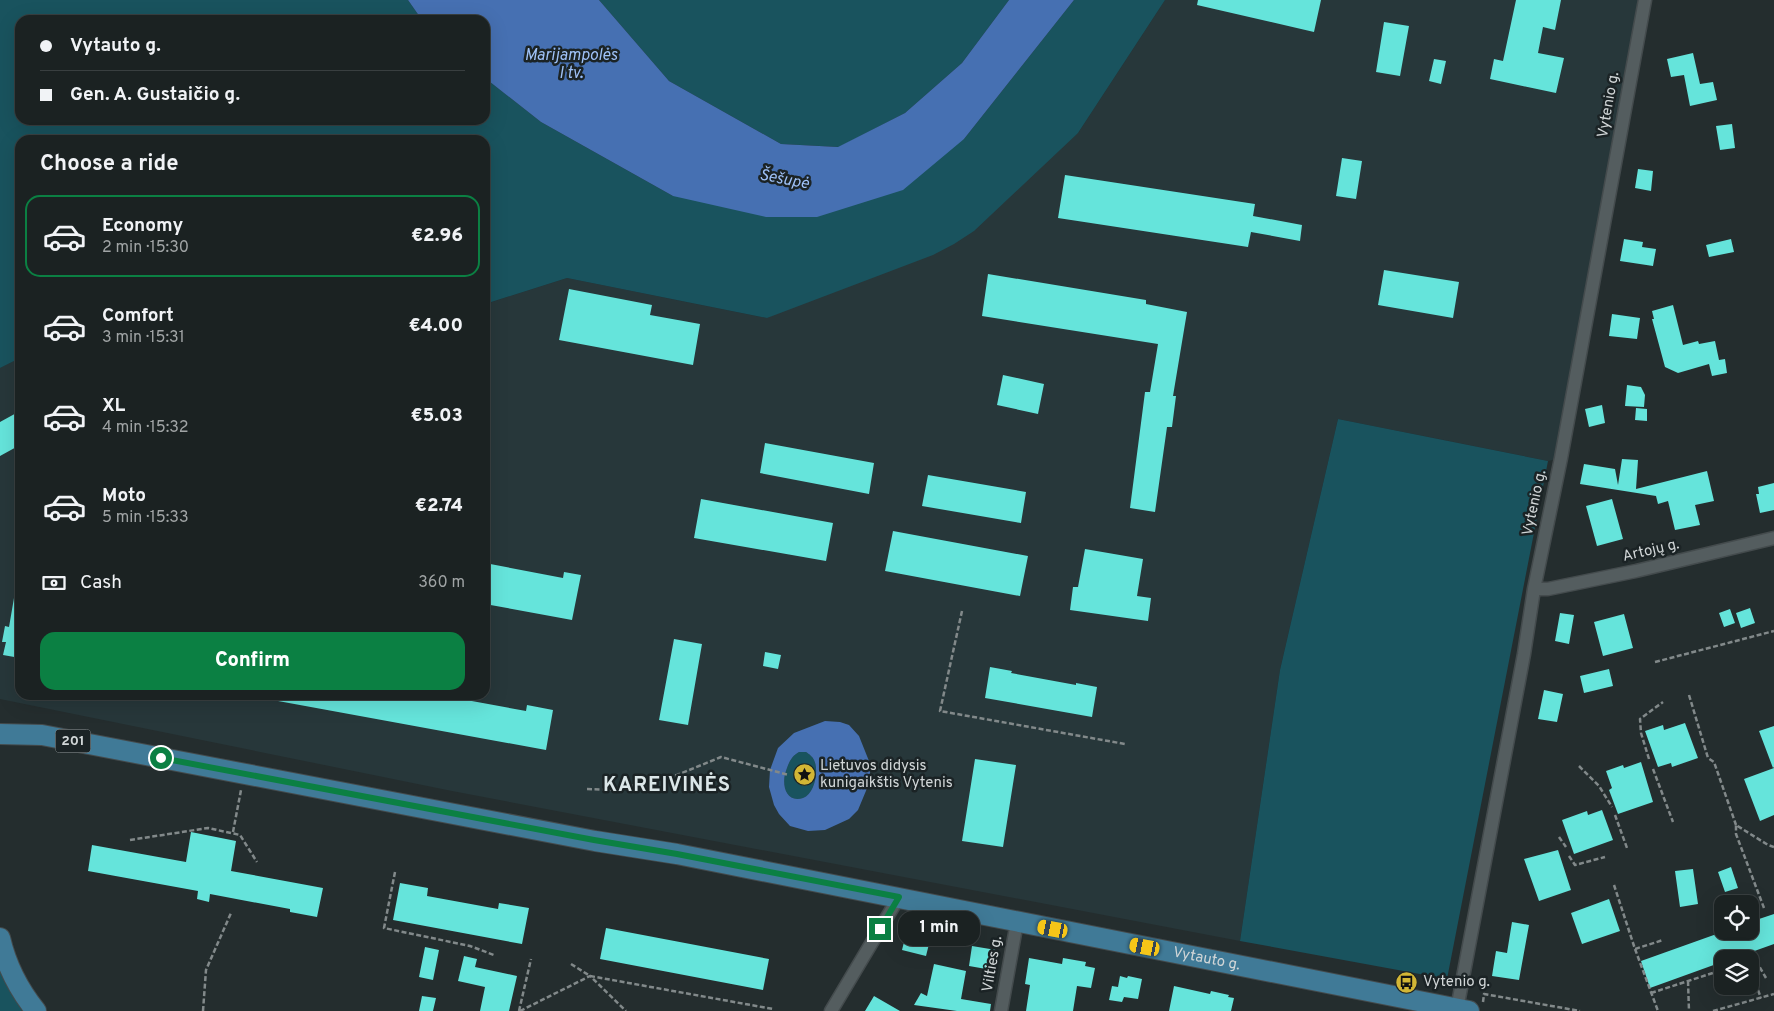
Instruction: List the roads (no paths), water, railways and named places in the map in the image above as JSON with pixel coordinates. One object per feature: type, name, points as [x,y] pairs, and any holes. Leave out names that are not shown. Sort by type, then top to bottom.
[{"type":"main road","name":"Vytauto g.","points":[[0,734],[42,735],[594,840],[677,854],[1017,922],[1466,1008]]},
{"type":"main road","points":[[0,938],[8,963],[36,1011]]},
{"type":"street","name":"Vytenio g.","points":[[1466,1008],[1534,589],[1645,0]]},
{"type":"street","name":"Artojų g.","points":[[1534,589],[1548,589],[1636,571],[1774,538]]},
{"type":"street","points":[[831,1011],[899,897]]},
{"type":"street","name":"Vilties g.","points":[[1001,1011],[1017,922]]},
{"type":"water","name":"Marijampolės I tv.","points":[[408,0],[599,0],[669,81],[781,144],[838,147],[905,113],[962,63],[1009,0],[1074,0],[964,139],[903,190],[817,217],[766,217],[673,196],[541,122],[490,82],[490,15],[418,15]]},
{"type":"water","points":[[825,721],[849,725],[859,736],[871,766],[868,786],[858,810],[849,819],[825,830],[808,831],[790,826],[779,814],[774,805],[769,787],[770,770],[778,748],[794,733]],"holes":[[[799,752],[806,752],[813,758],[815,764],[815,781],[807,796],[798,799],[793,798],[789,796],[785,789],[785,774],[793,756]]]},
{"type":"place","name":"Lietuvos didysis kunigaikštis Vytenis","points":[[804,775]]},
{"type":"place","name":"Vytenio g.","points":[[1407,982]]},
{"type":"district","name":"KAREIVINĖS","points":[[667,786]]},
{"type":"water label","name":"Šešupė","points":[[784,180]]}]
